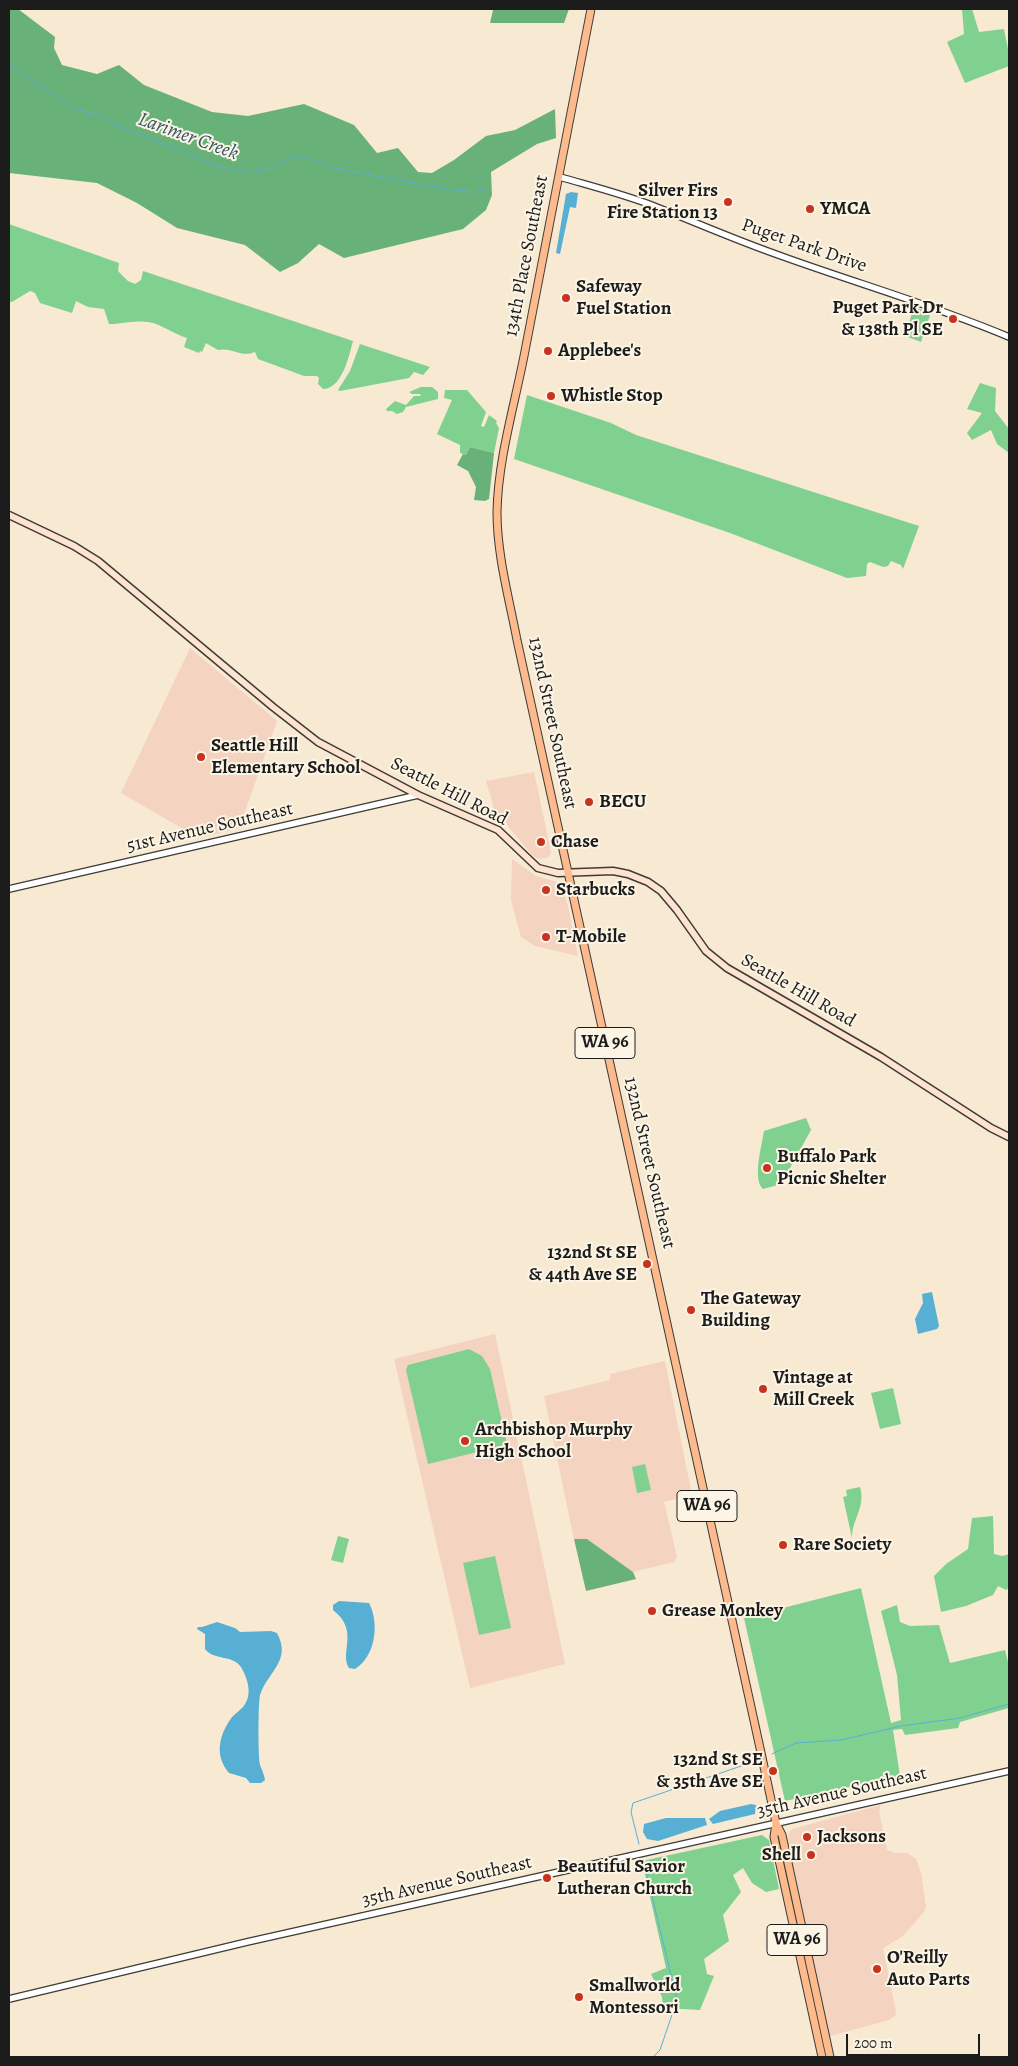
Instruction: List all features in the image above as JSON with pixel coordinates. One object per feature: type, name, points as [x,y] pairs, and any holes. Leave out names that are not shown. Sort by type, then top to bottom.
[{"type":"main road","name":"134th Place Southeast","points":[[497,509],[510,423],[560,177],[591,9]]},
{"type":"main road","name":"132nd Street Southeast","points":[[497,509],[503,568],[537,734],[569,873],[605,1047],[649,1236],[776,1823],[782,1835],[829,2054]]},
{"type":"main road","name":"Seattle Hill Road","points":[[9,515],[74,546],[98,560],[273,707],[318,742],[418,795],[498,830],[538,868],[547,871],[569,873],[609,871],[628,874],[648,882],[661,891],[677,910],[706,951],[727,968],[867,1048],[991,1128],[1009,1137]]},
{"type":"main road","name":"132nd Street Southeast","points":[[776,1823],[774,1838],[822,2057]]},
{"type":"main road","points":[[791,1915],[795,1919],[802,1949],[808,1956]]},
{"type":"main road","points":[[800,1954],[804,1957],[810,1984],[815,1987]]},
{"type":"main road","points":[[813,2014],[818,2021],[824,2047],[829,2054]]},
{"type":"street","name":"Puget Park Drive","points":[[560,177],[610,191],[653,206],[785,258],[959,316],[1009,337]]},
{"type":"street","name":"51st Avenue Southeast","points":[[9,888],[418,795]]},
{"type":"street","name":"35th Avenue Southeast","points":[[9,1999],[247,1942],[1009,1772]]},
{"type":"shaded area","name":"Seattle Hill Elementary School","points":[[190,648],[277,721],[239,828],[199,838],[121,793]]},
{"type":"shaded area","points":[[534,772],[551,852],[549,857],[540,859],[533,856],[507,825],[493,819],[495,812],[486,781]]},
{"type":"shaded area","points":[[512,859],[536,876],[560,883],[568,906],[578,956],[535,946],[521,937],[511,900]]},
{"type":"shaded area","name":"Archbishop Murphy High School","points":[[495,1334],[565,1664],[470,1688],[394,1359]]},
{"type":"shaded area","points":[[665,1361],[692,1495],[664,1502],[677,1557],[674,1562],[633,1572],[587,1539],[574,1539],[544,1396],[610,1380],[610,1374]]},
{"type":"shaded area","points":[[881,1805],[879,1811],[887,1850],[896,1853],[907,1853],[916,1859],[921,1873],[926,1907],[924,1912],[903,1936],[883,1948],[896,2011],[895,2016],[889,2020],[830,2036],[791,1860],[788,1834],[792,1829]]},
{"type":"green space","points":[[9,9],[18,9],[55,37],[54,48],[62,65],[97,74],[119,65],[144,85],[212,112],[248,116],[304,104],[354,125],[377,153],[398,148],[418,172],[432,173],[454,160],[486,136],[515,130],[555,109],[556,138],[537,144],[491,172],[492,195],[486,210],[463,229],[344,258],[319,244],[298,263],[280,272],[245,245],[177,228],[137,203],[97,183],[9,173]]},
{"type":"green space","points":[[569,9],[564,23],[490,23],[493,10]]},
{"type":"green space","points":[[962,9],[972,9],[979,32],[1004,29],[1009,54],[1009,66],[965,83],[947,42],[964,34]]},
{"type":"green space","points":[[9,224],[119,263],[118,271],[128,281],[135,284],[141,280],[143,271],[353,341],[344,371],[335,384],[330,388],[323,389],[318,384],[319,378],[317,376],[304,376],[258,359],[255,352],[245,354],[223,349],[218,350],[206,343],[202,352],[200,351],[199,353],[184,347],[187,338],[158,325],[144,322],[109,324],[104,309],[88,307],[76,301],[72,313],[40,303],[35,293],[30,291],[12,302],[9,301]]},
{"type":"green space","points":[[916,308],[931,312],[921,342],[905,336],[913,310]]},
{"type":"green space","points":[[360,344],[430,367],[423,375],[414,372],[409,378],[340,391],[338,390],[350,371]]},
{"type":"green space","points":[[980,383],[996,388],[995,411],[1009,429],[1009,453],[997,444],[991,430],[972,440],[967,433],[982,413],[967,409]]},
{"type":"green space","points":[[421,387],[432,387],[438,392],[438,399],[406,407],[403,412],[397,414],[387,411],[386,409],[395,401],[406,405],[414,396],[421,396],[420,394],[409,392]]},
{"type":"green space","points":[[445,390],[467,390],[486,412],[481,426],[484,427],[489,415],[497,421],[496,423],[499,428],[494,453],[470,447],[466,455],[460,453],[460,445],[437,434],[452,400],[444,398]]},
{"type":"green space","points":[[527,395],[611,423],[636,435],[919,526],[903,569],[901,565],[891,561],[888,566],[883,567],[870,562],[867,564],[866,576],[847,578],[730,533],[514,459]]},
{"type":"green space","points":[[470,447],[494,453],[489,499],[485,501],[474,500],[476,487],[468,471],[457,465],[463,454],[466,455]]},
{"type":"green space","points":[[806,1118],[811,1130],[784,1179],[778,1185],[763,1189],[758,1178],[758,1170],[764,1131]]},
{"type":"green space","points":[[469,1349],[482,1356],[490,1369],[506,1440],[502,1446],[428,1464],[406,1370],[408,1365]]},
{"type":"green space","points":[[893,1388],[901,1424],[880,1429],[871,1393]]},
{"type":"green space","points":[[645,1464],[651,1490],[637,1493],[632,1467]]},
{"type":"green space","points":[[860,1487],[861,1501],[852,1538],[843,1497],[847,1496],[846,1490]]},
{"type":"green space","points":[[993,1516],[994,1554],[1002,1556],[1009,1554],[1009,1588],[1006,1590],[998,1586],[993,1595],[966,1606],[941,1612],[934,1576],[946,1564],[968,1549],[972,1518]]},
{"type":"green space","points":[[338,1536],[349,1539],[343,1563],[331,1560]]},
{"type":"green space","points":[[574,1539],[587,1539],[633,1572],[636,1579],[586,1591]]},
{"type":"green space","points":[[495,1556],[511,1628],[479,1635],[463,1563]]},
{"type":"green space","points":[[861,1588],[891,1723],[901,1720],[897,1675],[881,1611],[897,1605],[900,1622],[910,1626],[939,1625],[950,1663],[1005,1650],[1009,1666],[1009,1708],[960,1722],[958,1728],[905,1735],[902,1729],[893,1730],[900,1776],[785,1801],[744,1618]]},
{"type":"green space","points":[[762,1835],[769,1840],[779,1889],[766,1892],[752,1883],[743,1868],[733,1875],[741,1892],[723,1915],[729,1941],[704,1959],[707,1974],[714,1976],[700,2010],[663,2008],[662,1997],[651,1974],[666,1968],[642,1861]]},
{"type":"water","points":[[571,192],[578,193],[576,208],[570,207],[560,254],[556,253],[566,194]]},
{"type":"water","points":[[932,1292],[939,1326],[937,1329],[918,1334],[915,1319],[923,1303],[922,1294]]},
{"type":"water","points":[[339,1601],[369,1603],[372,1611],[375,1630],[374,1639],[367,1657],[355,1669],[349,1668],[347,1662],[347,1633],[345,1626],[341,1618],[333,1610],[333,1605]]},
{"type":"water","points":[[217,1622],[235,1628],[240,1632],[271,1631],[277,1633],[281,1643],[280,1659],[260,1695],[259,1760],[265,1780],[261,1783],[250,1783],[246,1778],[229,1773],[221,1759],[221,1738],[232,1717],[243,1707],[249,1692],[246,1677],[237,1663],[233,1660],[213,1655],[205,1649],[205,1634],[197,1629],[198,1627]]},
{"type":"water","points":[[751,1804],[756,1805],[755,1814],[713,1824],[709,1819],[720,1811]]},
{"type":"water","points":[[666,1818],[705,1818],[707,1825],[658,1841],[647,1839],[643,1832],[644,1824]]},
{"type":"waterway","name":"Larimer Creek","points":[[9,66],[75,109],[103,116],[119,126],[217,166],[248,172],[270,169],[290,159],[302,156],[334,168],[446,189],[475,192],[487,189]]},
{"type":"waterway","points":[[772,1754],[796,1743],[841,1740],[901,1726],[960,1718],[1009,1704]]},
{"type":"waterway","points":[[639,1844],[631,1812],[633,1803],[744,1765]]},
{"type":"waterway","points":[[643,1859],[677,2000],[660,2050],[653,2057]]},
{"type":"place","name":"Silver Firs Fire Station 13","points":[[728,202]]},
{"type":"place","name":"YMCA","points":[[810,209]]},
{"type":"place","name":"Safeway Fuel Station","points":[[566,298]]},
{"type":"place","name":"Puget Park Dr & 138th Pl SE","points":[[953,319]]},
{"type":"place","name":"Applebee's","points":[[548,351]]},
{"type":"place","name":"Whistle Stop","points":[[551,396]]},
{"type":"place","name":"Seattle Hill Elementary School","points":[[201,757]]},
{"type":"place","name":"BECU","points":[[589,802]]},
{"type":"place","name":"Chase","points":[[541,842]]},
{"type":"place","name":"Starbucks","points":[[546,890]]},
{"type":"place","name":"T-Mobile","points":[[546,937]]},
{"type":"place","name":"Buffalo Park Picnic Shelter","points":[[767,1168]]},
{"type":"place","name":"132nd St SE & 44th Ave SE","points":[[647,1264]]},
{"type":"place","name":"The Gateway Building","points":[[691,1310]]},
{"type":"place","name":"Vintage at Mill Creek","points":[[763,1389]]},
{"type":"place","name":"Archbishop Murphy High School","points":[[465,1441]]},
{"type":"place","name":"Rare Society","points":[[783,1545]]},
{"type":"place","name":"Grease Monkey","points":[[652,1611]]},
{"type":"place","name":"132nd St SE & 35th Ave SE","points":[[773,1771]]},
{"type":"place","name":"Jacksons","points":[[807,1837]]},
{"type":"place","name":"Shell","points":[[811,1855]]},
{"type":"place","name":"Beautiful Savior Lutheran Church","points":[[547,1878]]},
{"type":"place","name":"O'Reilly Auto Parts","points":[[877,1969]]},
{"type":"place","name":"Smallworld Montessori","points":[[579,1997]]}]
